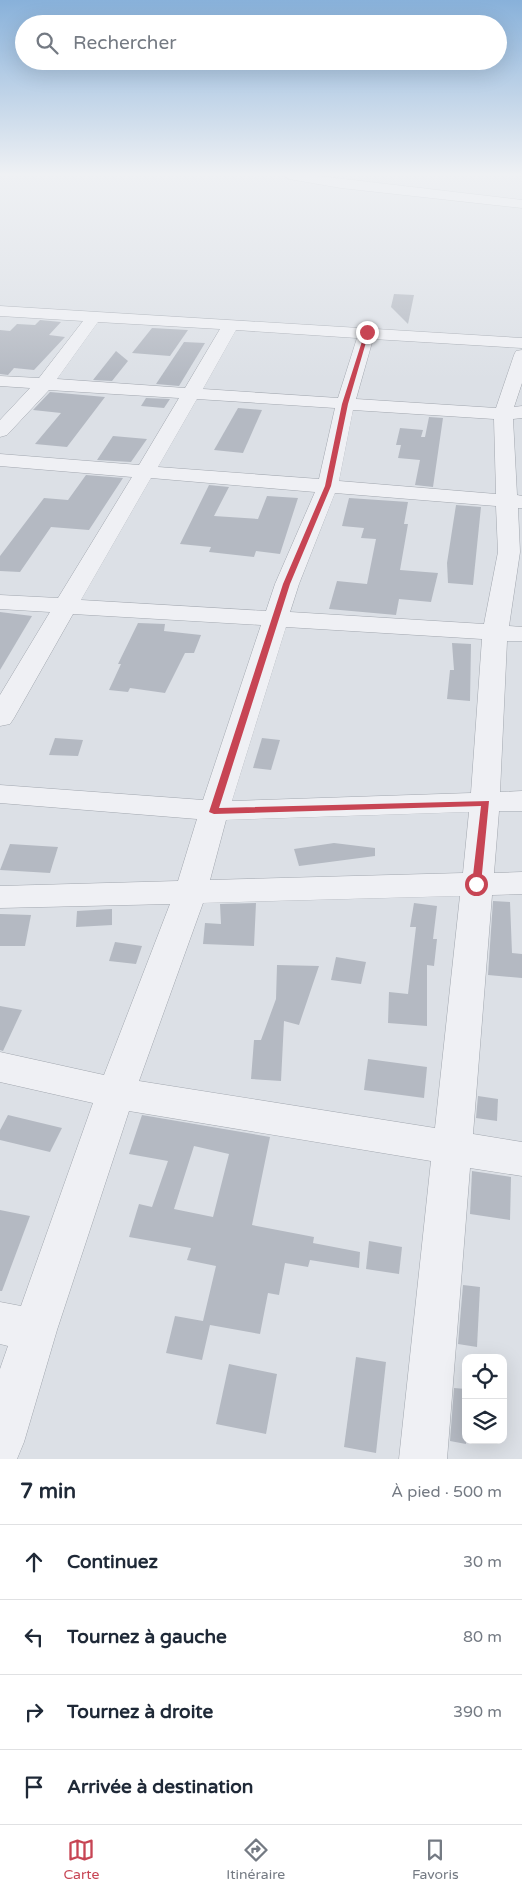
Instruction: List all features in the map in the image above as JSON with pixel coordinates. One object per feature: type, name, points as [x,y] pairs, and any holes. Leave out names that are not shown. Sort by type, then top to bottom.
[{"type":"street","points":[[0,311],[230,327],[367,332],[522,343]]},
{"type":"street","points":[[0,432],[45,383],[93,318]]},
{"type":"street","points":[[0,718],[230,327]]},
{"type":"street","points":[[0,1442],[18,1326],[116,1093],[191,892],[214,812],[286,584],[328,486],[345,404],[367,332]]},
{"type":"street","points":[[423,1459],[476,884],[486,803],[495,633],[509,552],[514,501],[513,413],[522,355]]},
{"type":"street","points":[[0,380],[190,395],[513,413]]},
{"type":"street","points":[[0,460],[514,501]]},
{"type":"street","points":[[0,602],[522,634]]},
{"type":"street","points":[[0,794],[214,812],[522,802]]},
{"type":"street","points":[[0,897],[522,883]]},
{"type":"street","points":[[0,1067],[116,1093],[522,1159]]},
{"type":"building","points":[[394,294],[414,295],[408,324],[391,307]]},
{"type":"building","points":[[40,320],[61,322],[49,335],[65,337],[34,370],[14,368],[8,375],[0,374],[0,330],[10,331],[17,324],[35,325]]},
{"type":"building","points":[[152,328],[188,330],[170,356],[132,353]]},
{"type":"building","points":[[184,342],[205,343],[179,386],[156,384]]},
{"type":"building","points":[[116,351],[128,361],[112,381],[93,380]]},
{"type":"building","points":[[50,392],[105,397],[67,447],[35,444],[61,413],[33,410]]},
{"type":"building","points":[[146,398],[170,399],[164,408],[141,406]]},
{"type":"building","points":[[238,408],[262,410],[243,453],[214,450]]},
{"type":"building","points":[[429,417],[443,418],[433,487],[415,485],[420,460],[398,458],[401,445],[396,445],[400,428],[423,430],[421,437],[425,437]]},
{"type":"building","points":[[113,436],[147,439],[131,462],[97,460]]},
{"type":"building","points":[[86,475],[123,478],[89,530],[51,527],[20,572],[0,571],[0,556],[44,498],[68,500]]},
{"type":"building","points":[[209,485],[229,487],[214,516],[258,519],[267,496],[298,498],[280,554],[256,551],[254,557],[209,552],[211,547],[180,544]]},
{"type":"building","points":[[349,498],[408,502],[404,524],[408,524],[400,570],[438,573],[431,602],[399,599],[396,615],[329,609],[337,581],[367,584],[376,539],[361,538],[364,528],[342,526]]},
{"type":"building","points":[[456,505],[481,507],[473,585],[448,583],[447,563]]},
{"type":"building","points":[[0,612],[32,616],[0,670]]},
{"type":"building","points":[[138,623],[165,624],[164,631],[201,635],[194,653],[185,653],[165,693],[130,688],[128,692],[109,690],[121,664],[118,664]]},
{"type":"building","points":[[452,643],[471,644],[470,701],[447,699],[450,670],[454,670]]},
{"type":"building","points":[[55,738],[83,740],[78,756],[49,755]]},
{"type":"building","points":[[262,738],[280,740],[271,770],[253,768]]},
{"type":"building","points":[[334,843],[375,848],[375,856],[299,866],[294,849]]},
{"type":"building","points":[[10,844],[58,847],[50,873],[0,870]]},
{"type":"building","points":[[493,901],[510,902],[512,953],[522,954],[522,978],[488,975]]},
{"type":"building","points":[[256,903],[254,946],[203,944],[205,923],[221,924],[220,904]]},
{"type":"building","points":[[414,903],[437,906],[433,939],[437,939],[434,966],[427,965],[427,1026],[388,1023],[389,992],[408,994],[416,927],[410,927]]},
{"type":"building","points":[[112,909],[112,925],[76,927],[77,911]]},
{"type":"building","points":[[0,914],[31,915],[25,946],[0,946]]},
{"type":"building","points":[[115,942],[142,946],[136,964],[109,961]]},
{"type":"building","points":[[336,957],[366,962],[361,984],[331,980]]},
{"type":"building","points":[[277,965],[319,966],[299,1025],[284,1021],[281,1081],[251,1079],[254,1040],[261,1040],[276,999]]},
{"type":"building","points":[[0,1006],[22,1010],[3,1051],[0,1050]]},
{"type":"building","points":[[368,1059],[427,1067],[424,1098],[364,1090]]},
{"type":"building","points":[[478,1096],[498,1099],[497,1121],[476,1118]]},
{"type":"building","points":[[8,1115],[62,1128],[50,1152],[0,1140],[0,1130]]},
{"type":"building","points":[[142,1115],[270,1137],[252,1225],[314,1237],[313,1243],[360,1252],[359,1268],[310,1260],[308,1267],[285,1263],[279,1295],[268,1293],[260,1334],[210,1325],[202,1360],[166,1353],[175,1316],[203,1321],[216,1266],[187,1260],[191,1248],[129,1237],[139,1204],[152,1207],[168,1161],[129,1154]],"holes":[[[194,1146],[229,1154],[213,1217],[174,1209]]]},
{"type":"building","points":[[472,1171],[511,1177],[510,1220],[470,1214]]},
{"type":"building","points":[[0,1210],[30,1216],[2,1291],[0,1291]]},
{"type":"building","points":[[369,1241],[402,1247],[399,1274],[366,1269]]},
{"type":"building","points":[[463,1285],[480,1287],[477,1347],[458,1344]]},
{"type":"building","points":[[356,1357],[386,1362],[376,1453],[344,1447]]},
{"type":"building","points":[[229,1364],[277,1374],[266,1434],[216,1424]]},
{"type":"building","points":[[454,1388],[462,1389],[462,1443],[450,1441]]},
{"type":"route","points":[[367,332],[345,404],[328,486],[286,584],[214,812],[486,803],[476,884]]}]
